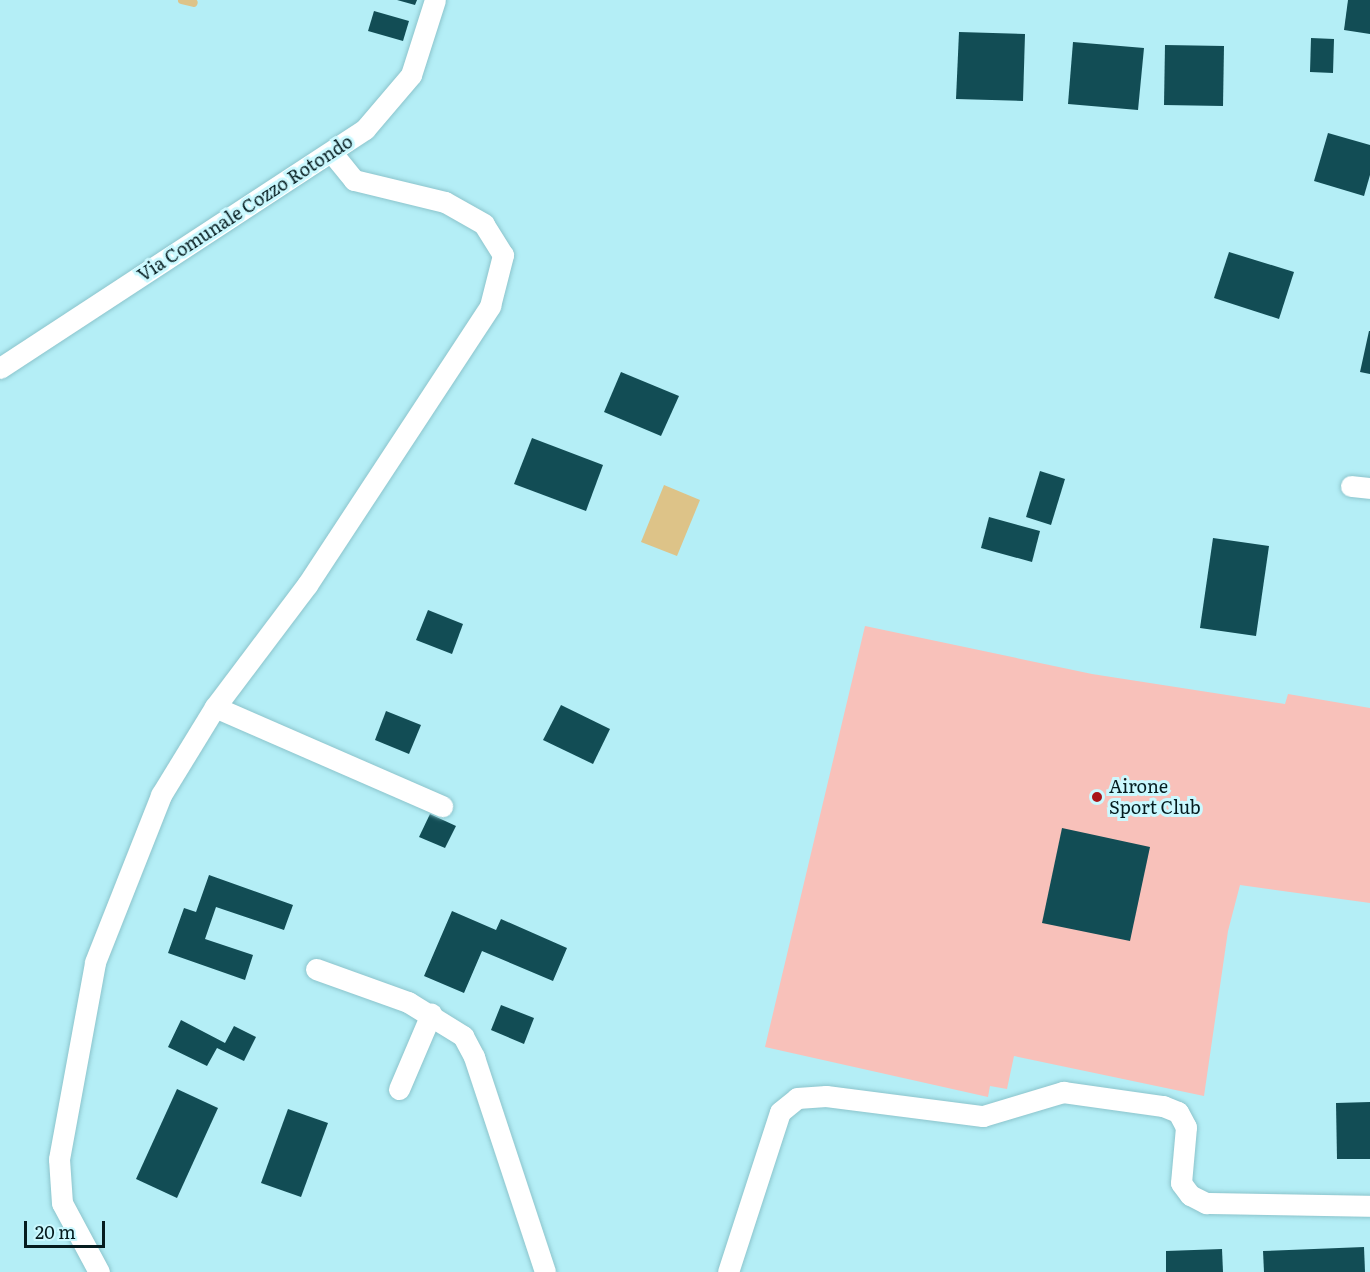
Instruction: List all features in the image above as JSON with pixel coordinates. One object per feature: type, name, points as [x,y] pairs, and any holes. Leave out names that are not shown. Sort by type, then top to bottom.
[{"type":"street","name":"Via Comunale Cozzo Rotondo","points":[[0,368],[365,129],[411,75],[435,0]]},
{"type":"street","points":[[99,1272],[62,1203],[59,1159],[95,962],[161,795],[215,707],[307,585],[490,306],[502,255],[484,224],[444,202],[354,180],[331,152]]},
{"type":"street","points":[[215,707],[442,806]]},
{"type":"street","points":[[316,969],[431,1014],[463,1036],[474,1058],[545,1272]]},
{"type":"street","points":[[399,1089],[431,1014]]},
{"type":"street","points":[[728,1272],[780,1112],[797,1098],[826,1095],[983,1116],[1063,1092],[1163,1106],[1178,1112],[1186,1127],[1181,1183],[1191,1196],[1206,1203],[1370,1206]]},
{"type":"shaded area","points":[[664,485],[700,500],[677,556],[641,542]]},
{"type":"shaded area","name":"Airone Sport Club","points":[[865,626],[1092,674],[1285,704],[1288,694],[1370,708],[1370,903],[1240,885],[1228,931],[1204,1096],[1014,1056],[1007,1089],[990,1086],[988,1097],[765,1047]]},
{"type":"building","points":[[397,0],[417,0],[415,5]]},
{"type":"building","points":[[1348,0],[1370,0],[1370,34],[1344,30]]},
{"type":"building","points":[[374,11],[409,21],[403,41],[368,31]]},
{"type":"building","points":[[959,32],[1025,34],[1023,101],[956,99]]},
{"type":"building","points":[[1311,38],[1334,39],[1333,73],[1310,72]]},
{"type":"building","points":[[1073,42],[1144,48],[1138,110],[1068,104]]},
{"type":"building","points":[[1165,45],[1224,46],[1223,106],[1164,105]]},
{"type":"building","points":[[1328,133],[1370,145],[1370,175],[1364,196],[1314,181]]},
{"type":"building","points":[[1229,252],[1294,272],[1279,319],[1214,298]]},
{"type":"building","points":[[1370,331],[1370,374],[1360,372]]},
{"type":"building","points":[[621,372],[679,396],[661,436],[604,412]]},
{"type":"building","points":[[532,438],[603,465],[586,511],[514,484]]},
{"type":"building","points":[[1040,471],[1065,479],[1051,525],[1026,517]]},
{"type":"building","points":[[989,517],[1040,531],[1032,562],[981,548]]},
{"type":"building","points":[[1213,538],[1269,546],[1256,636],[1200,628]]},
{"type":"building","points":[[428,610],[463,624],[452,654],[416,640]]},
{"type":"building","points":[[561,705],[610,729],[593,764],[543,740]]},
{"type":"building","points":[[386,711],[421,725],[409,754],[375,740]]},
{"type":"building","points":[[430,814],[456,826],[445,848],[419,837]]},
{"type":"building","points":[[1062,828],[1150,847],[1130,941],[1042,923]]},
{"type":"building","points":[[209,875],[293,905],[284,930],[216,907],[205,939],[253,955],[245,980],[168,953],[184,908],[196,912]]},
{"type":"building","points":[[452,911],[496,930],[501,919],[567,948],[553,981],[482,951],[464,993],[424,976]]},
{"type":"building","points":[[501,1005],[534,1018],[524,1044],[491,1030]]},
{"type":"building","points":[[181,1020],[225,1043],[234,1026],[256,1037],[244,1061],[217,1048],[207,1066],[168,1047]]},
{"type":"building","points":[[177,1089],[218,1108],[177,1198],[136,1179]]},
{"type":"building","points":[[1370,1102],[1370,1159],[1337,1159],[1336,1103]]},
{"type":"building","points":[[288,1109],[328,1123],[301,1197],[261,1183]]},
{"type":"building","points":[[1364,1247],[1365,1272],[1264,1272],[1263,1251]]},
{"type":"building","points":[[1222,1249],[1223,1272],[1166,1272],[1166,1251]]},
{"type":"waterway","points":[[182,0],[194,3]]},
{"type":"place","name":"Airone Sport Club","points":[[1097,797]]}]
